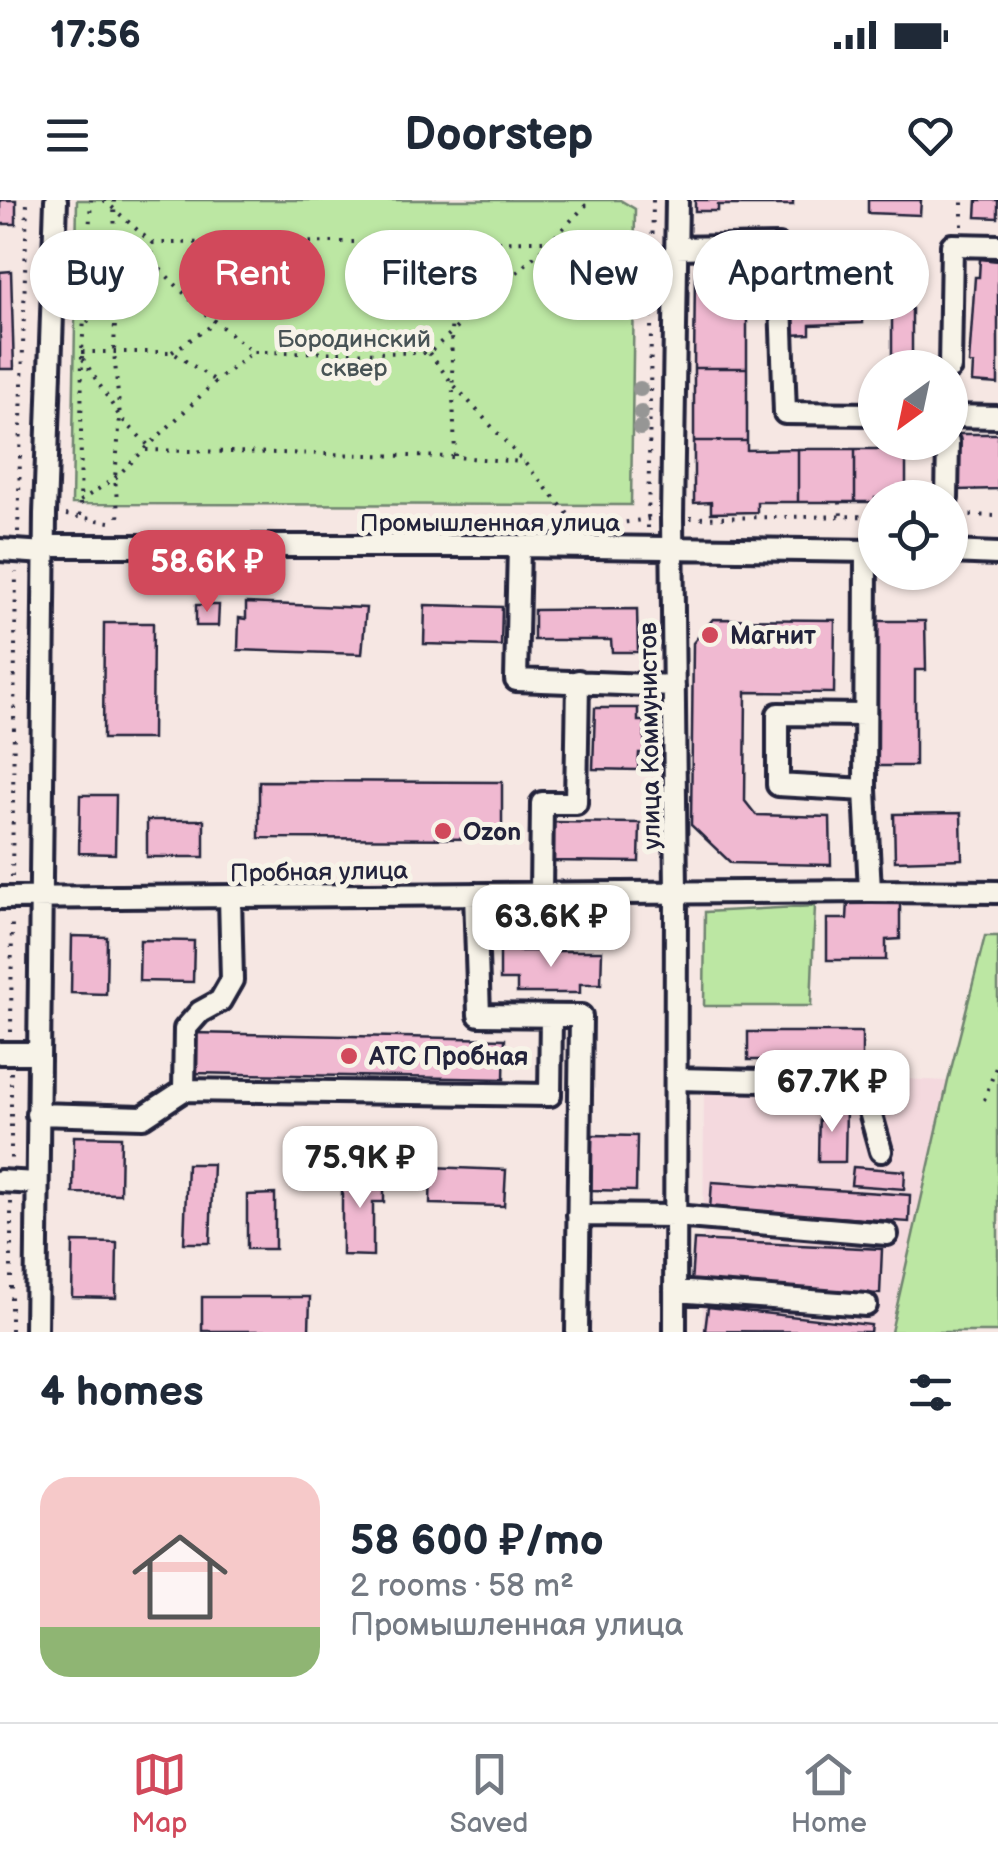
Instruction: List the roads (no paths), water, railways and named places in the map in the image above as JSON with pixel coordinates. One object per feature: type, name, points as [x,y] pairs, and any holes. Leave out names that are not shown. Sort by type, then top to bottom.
[{"type":"street","points":[[36,1332],[45,550],[56,200]]},
{"type":"street","name":"улица Коммунистов","points":[[675,1332],[672,518],[677,200]]},
{"type":"street","points":[[950,350],[952,245],[998,246]]},
{"type":"street","points":[[676,248],[779,246],[785,412],[858,414]]},
{"type":"street","points":[[968,416],[998,416]]},
{"type":"street","points":[[519,546],[516,680],[674,686]]},
{"type":"street","name":"Промышленная улица","points":[[0,550],[519,546],[858,551]]},
{"type":"street","points":[[968,553],[998,554]]},
{"type":"street","points":[[869,590],[865,790],[870,891]]},
{"type":"street","points":[[541,894],[542,803],[576,803],[578,681]]},
{"type":"street","points":[[865,715],[778,714],[778,786],[865,790]]},
{"type":"street","name":"Пробная улица","points":[[6,899],[998,892]]},
{"type":"street","points":[[475,894],[479,1015],[580,1016],[577,1332]]},
{"type":"street","points":[[184,1090],[185,1028],[200,1012],[220,1001],[232,980],[230,897]]},
{"type":"street","points":[[37,1114],[143,1117],[184,1090],[550,1095],[551,1016]]},
{"type":"street","points":[[5,1053],[38,1053]]},
{"type":"street","points":[[676,1079],[862,1083],[881,1151]]},
{"type":"street","points":[[0,1181],[37,1183]]},
{"type":"street","points":[[578,1215],[676,1216],[887,1234]]},
{"type":"street","points":[[676,1291],[866,1305]]},
{"type":"place","name":"Магнит","points":[[710,635]]},
{"type":"place","name":"Ozon","points":[[443,831]]},
{"type":"place","name":"АТС Пробная","points":[[349,1056]]},
{"type":"park label","name":"Бородинский сквер","points":[[354,352]]}]
